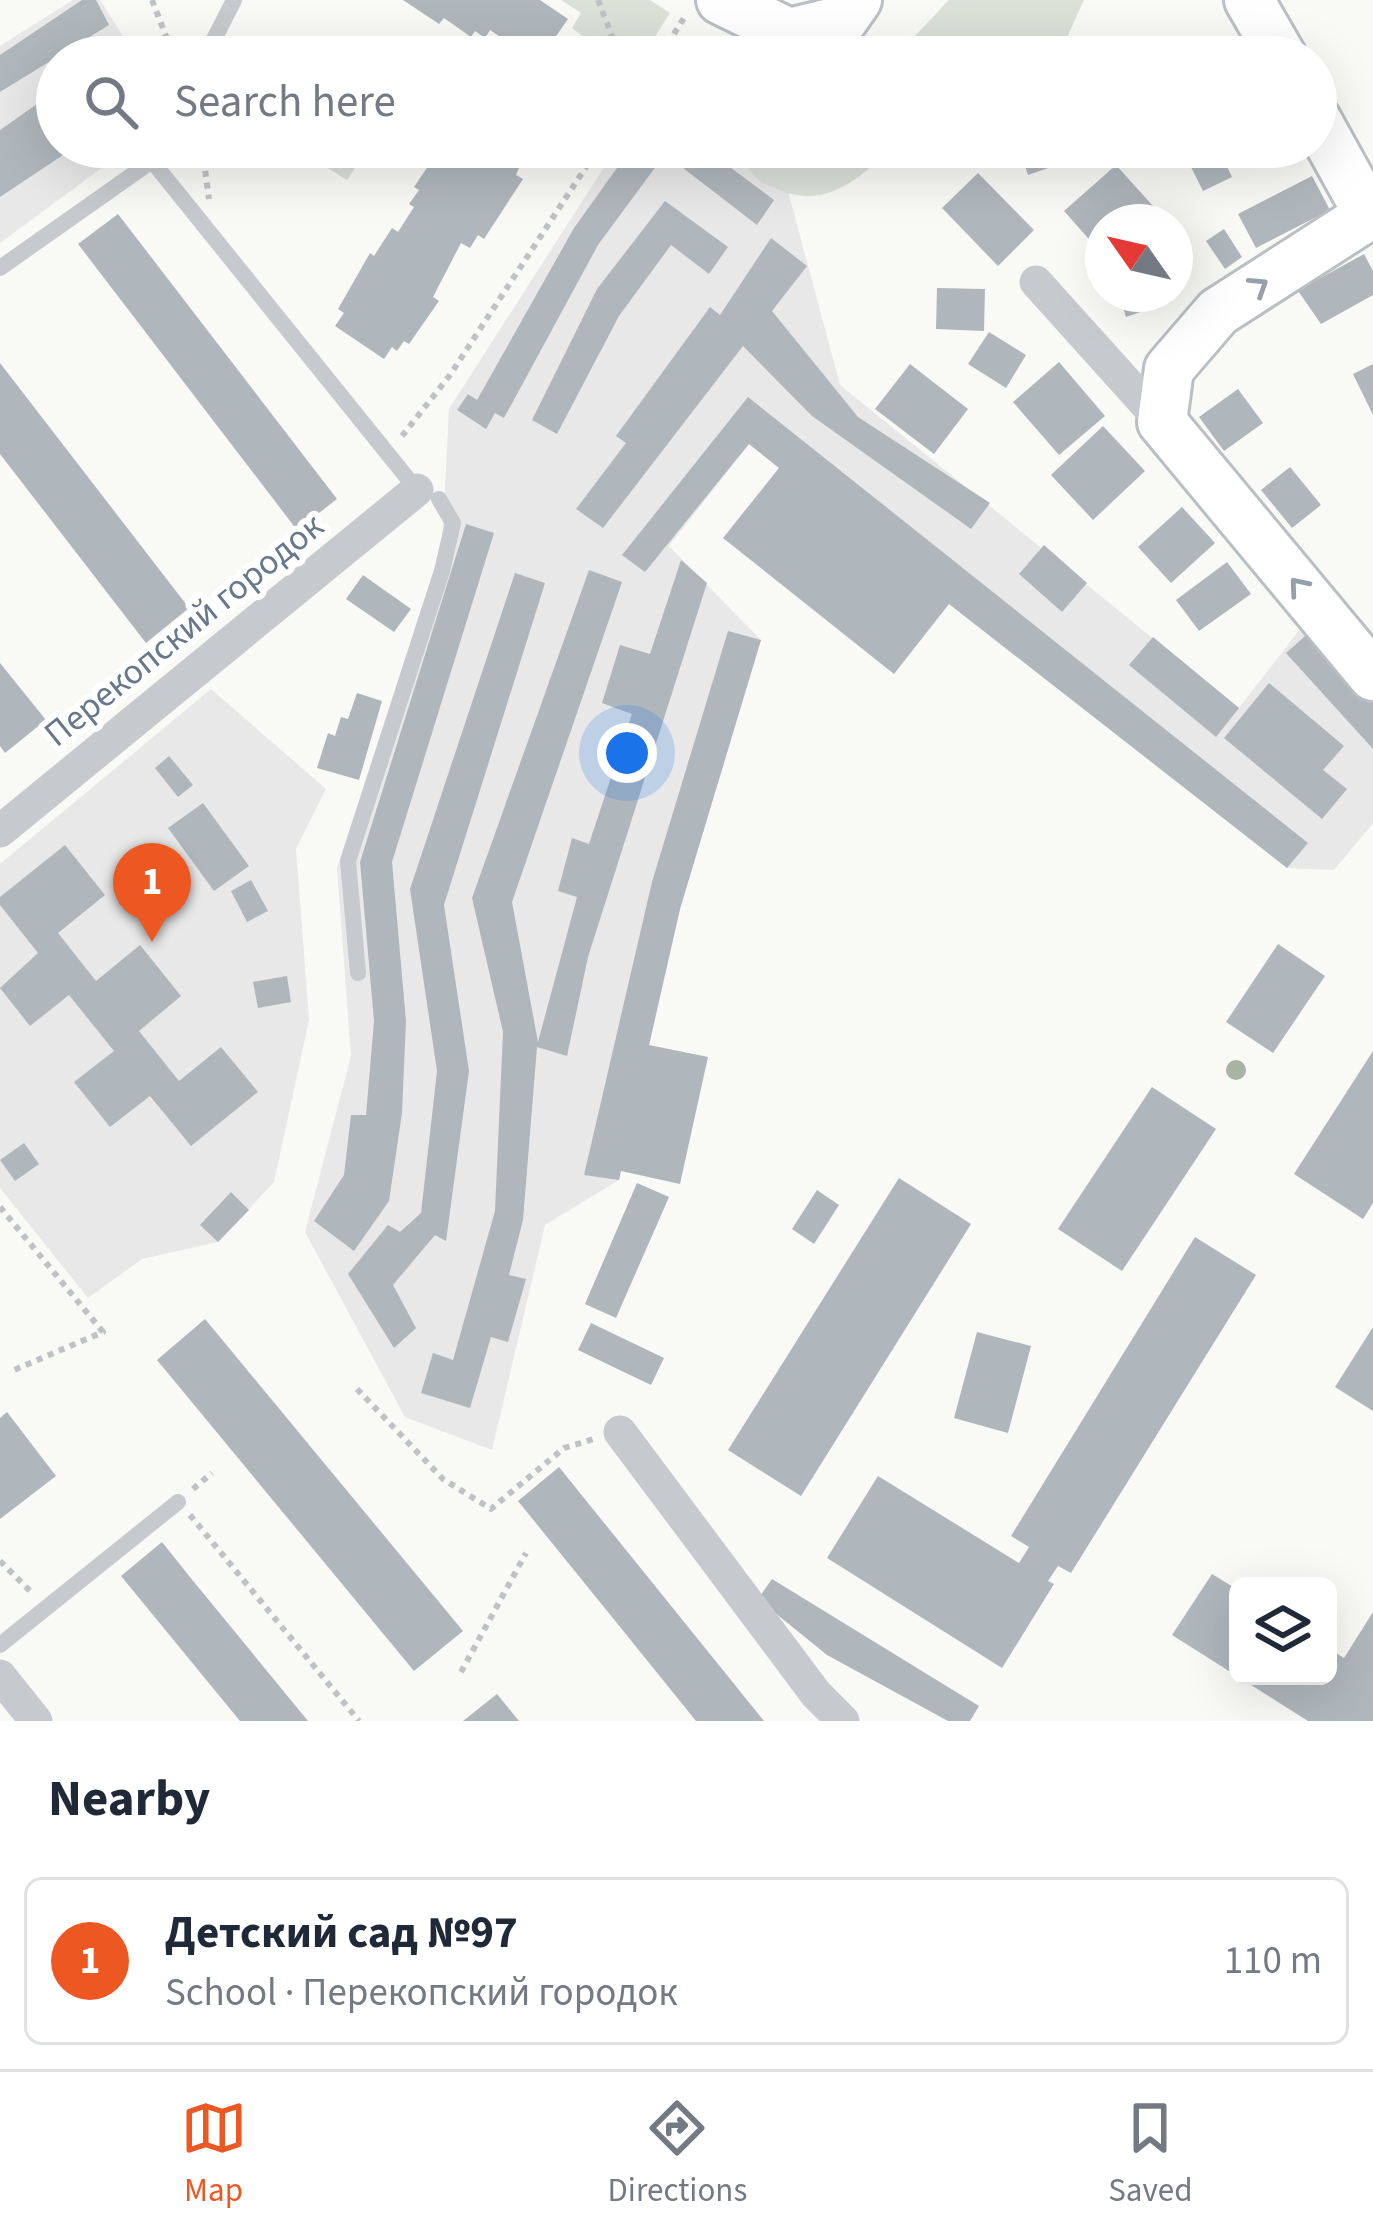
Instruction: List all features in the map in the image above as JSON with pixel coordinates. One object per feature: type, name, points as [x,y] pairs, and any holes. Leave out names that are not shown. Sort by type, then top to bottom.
[{"type":"street","points":[[734,9],[789,33],[843,20],[857,0]]},
{"type":"street","points":[[1249,0],[1270,36]]},
{"type":"street","points":[[1162,422],[1169,369],[1218,312],[1369,214],[1337,157]]},
{"type":"street","points":[[1036,281],[1162,422],[1373,676]]},
{"type":"street","name":"Перекопский городок","points":[[0,831],[428,494]]},
{"type":"street","points":[[620,1432],[816,1694],[843,1721]]},
{"type":"street","points":[[0,1676],[36,1721]]},
{"type":"lane","points":[[216,36],[234,0]]},
{"type":"lane","points":[[0,268],[136,168]]},
{"type":"lane","points":[[165,168],[204,226],[389,453],[453,523],[442,571],[349,861],[358,973]]},
{"type":"lane","points":[[0,1645],[178,1502]]},
{"type":"path","points":[[152,0],[166,36]]},
{"type":"path","points":[[598,0],[612,36]]},
{"type":"path","points":[[673,36],[696,0]]},
{"type":"path","points":[[716,36],[734,9]]},
{"type":"path","points":[[204,226],[212,186],[207,168]]},
{"type":"path","points":[[389,453],[450,375],[585,168]]},
{"type":"path","points":[[0,1207],[103,1332],[14,1370]]},
{"type":"path","points":[[357,1389],[443,1479],[491,1509],[564,1448],[620,1432]]},
{"type":"path","points":[[201,1483],[212,1473]]},
{"type":"path","points":[[178,1502],[359,1721]]},
{"type":"path","points":[[461,1672],[526,1553]]},
{"type":"path","points":[[0,1561],[47,1609]]},
{"type":"shaded area","points":[[73,0],[100,0],[123,36],[36,36],[36,168],[102,168],[0,243],[0,46]]},
{"type":"shaded area","points":[[561,0],[650,0],[670,13],[655,36],[582,36],[572,28],[581,13]]},
{"type":"shaded area","points":[[949,0],[1084,0],[1068,36],[915,36]]},
{"type":"shaded area","points":[[328,168],[355,168],[347,180]]},
{"type":"shaded area","points":[[604,168],[756,168],[788,191],[840,385],[1239,708],[1307,620],[1373,690],[1373,823],[1334,870],[1287,868],[749,444],[669,546],[761,640],[680,909],[619,1180],[545,1225],[492,1450],[405,1417],[305,1232],[351,1056],[337,868],[442,545],[449,409]]},
{"type":"shaded area","points":[[749,168],[870,168],[844,186],[816,196],[785,192]]},
{"type":"shaded area","points":[[211,689],[326,789],[296,849],[309,1020],[274,1182],[218,1242],[142,1259],[88,1298],[0,1188],[0,864]]},
{"type":"building","points":[[82,0],[96,0],[109,25],[91,36],[36,36],[36,70],[0,92],[0,55]]},
{"type":"building","points":[[403,0],[540,0],[568,19],[556,36],[499,36],[490,30],[486,36],[475,31],[470,36],[444,18],[439,24]]},
{"type":"building","points":[[36,105],[36,168],[44,168],[0,197],[0,130]]},
{"type":"building","points":[[427,168],[519,168],[516,175],[523,179],[484,239],[478,235],[470,248],[461,243],[433,297],[439,301],[409,344],[404,341],[397,351],[392,347],[384,359],[335,326],[344,313],[338,309],[370,253],[374,256],[392,228],[398,232],[414,207],[409,204],[419,190],[414,187]]},
{"type":"building","points":[[617,168],[655,168],[598,245],[504,418],[495,413],[486,429],[457,410],[468,394],[477,400],[574,228]]},
{"type":"building","points":[[683,168],[731,168],[774,200],[757,225]]},
{"type":"building","points":[[1113,168],[1119,168],[1151,204],[1085,204],[1085,235],[1064,211]]},
{"type":"building","points":[[1192,168],[1228,168],[1232,177],[1203,191]]},
{"type":"building","points":[[978,173],[1034,230],[998,266],[942,208]]},
{"type":"building","points":[[1312,176],[1330,210],[1256,248],[1238,214]]},
{"type":"building","points":[[665,201],[728,247],[709,274],[671,245],[619,316],[557,434],[532,420],[597,289]]},
{"type":"building","points":[[118,214],[337,499],[297,530],[78,244]]},
{"type":"building","points":[[1224,229],[1242,257],[1225,269],[1206,241]]},
{"type":"building","points":[[771,238],[807,266],[772,311],[858,417],[990,503],[971,529],[812,416],[743,346],[603,528],[576,509],[626,443],[616,436],[710,307],[720,315]]},
{"type":"building","points":[[1364,254],[1373,271],[1373,295],[1321,324],[1294,285],[1312,276],[1315,281]]},
{"type":"building","points":[[937,288],[985,289],[984,331],[936,329]]},
{"type":"building","points":[[989,332],[1026,355],[1006,388],[968,364]]},
{"type":"building","points":[[1059,362],[1105,416],[1059,455],[1013,402]]},
{"type":"building","points":[[0,363],[189,608],[146,643],[0,454]]},
{"type":"building","points":[[910,364],[968,409],[934,454],[875,409]]},
{"type":"building","points":[[1373,364],[1373,415],[1353,374]]},
{"type":"building","points":[[1238,389],[1263,423],[1224,451],[1199,417]]},
{"type":"building","points":[[748,397],[1308,843],[1287,868],[949,604],[894,674],[723,538],[779,468],[749,444],[645,572],[622,555]]},
{"type":"building","points":[[1103,426],[1145,471],[1093,520],[1051,475]]},
{"type":"building","points":[[1290,467],[1321,505],[1292,528],[1261,490]]},
{"type":"building","points":[[1182,507],[1215,543],[1171,583],[1138,547]]},
{"type":"building","points":[[466,524],[494,533],[392,862],[406,1021],[402,1113],[389,1201],[354,1251],[314,1221],[344,1175],[351,1115],[366,1115],[374,1021],[360,862]]},
{"type":"building","points":[[1044,545],[1087,583],[1062,612],[1019,574]]},
{"type":"building","points":[[681,560],[707,583],[588,957],[567,1056],[537,1047],[523,1220],[509,1275],[526,1279],[508,1342],[491,1337],[470,1408],[421,1393],[433,1353],[453,1360],[495,1211],[503,1032],[472,898],[589,570],[622,582],[512,902],[538,1042],[577,897],[558,891],[572,838],[589,844],[632,714],[602,703],[620,645],[650,654]]},
{"type":"building","points":[[1227,562],[1251,594],[1199,631],[1176,600]]},
{"type":"building","points":[[515,573],[545,583],[444,905],[469,1071],[446,1241],[435,1235],[393,1285],[416,1328],[394,1348],[348,1274],[388,1225],[400,1232],[421,1213],[437,1071],[410,889]]},
{"type":"building","points":[[363,575],[411,609],[394,632],[346,599]]},
{"type":"building","points":[[1312,630],[1373,698],[1373,749],[1286,653]]},
{"type":"building","points":[[728,631],[761,640],[680,909],[649,1045],[708,1057],[680,1184],[621,1171],[619,1180],[584,1175],[652,882]]},
{"type":"building","points":[[1153,637],[1239,708],[1216,737],[1129,665]]},
{"type":"building","points":[[0,663],[46,720],[5,753],[0,746]]},
{"type":"building","points":[[1269,683],[1344,746],[1323,770],[1347,789],[1322,819],[1224,738]]},
{"type":"building","points":[[357,693],[382,701],[359,780],[317,768],[328,733],[335,736],[341,717],[348,719]]},
{"type":"building","points":[[169,756],[193,785],[178,797],[155,768]]},
{"type":"building","points":[[203,803],[249,866],[214,891],[168,828]]},
{"type":"building","points":[[65,845],[105,895],[58,933],[96,981],[140,945],[181,996],[139,1031],[179,1081],[221,1047],[258,1092],[191,1146],[150,1096],[110,1127],[74,1082],[114,1051],[69,995],[30,1026],[0,988],[38,953],[0,905],[0,897]]},
{"type":"building","points":[[251,880],[268,911],[247,922],[231,891]]},
{"type":"building","points":[[1278,944],[1325,976],[1273,1053],[1226,1022]]},
{"type":"building","points":[[287,976],[291,1002],[258,1008],[253,982]]},
{"type":"building","points":[[1373,1051],[1373,1203],[1363,1219],[1294,1174]]},
{"type":"building","points":[[1152,1087],[1216,1129],[1122,1271],[1058,1229]]},
{"type":"building","points":[[24,1143],[39,1164],[15,1181],[0,1160]]},
{"type":"building","points":[[899,1178],[971,1224],[801,1496],[728,1450]]},
{"type":"building","points":[[637,1183],[669,1197],[616,1318],[585,1304]]},
{"type":"building","points":[[817,1190],[839,1205],[814,1244],[792,1229]]},
{"type":"building","points":[[231,1192],[249,1210],[218,1242],[200,1225]]},
{"type":"building","points":[[1195,1237],[1256,1275],[1071,1573],[1058,1566],[1048,1581],[1054,1584],[1002,1668],[827,1558],[878,1476],[1019,1563],[1029,1547],[1011,1536]]},
{"type":"building","points":[[205,1319],[463,1631],[414,1671],[157,1360]]},
{"type":"building","points":[[591,1323],[664,1358],[651,1385],[578,1350]]},
{"type":"building","points":[[1373,1327],[1373,1411],[1335,1387]]},
{"type":"building","points":[[977,1332],[1031,1346],[1008,1433],[954,1418]]},
{"type":"building","points":[[7,1412],[56,1476],[0,1519],[0,1418]]},
{"type":"building","points":[[559,1467],[764,1721],[696,1721],[518,1501]]},
{"type":"building","points":[[162,1542],[308,1721],[240,1721],[121,1576]]},
{"type":"building","points":[[1212,1574],[1229,1584],[1229,1671],[1172,1635]]},
{"type":"building","points":[[772,1579],[979,1706],[970,1721],[948,1721],[827,1655],[758,1599]]},
{"type":"building","points":[[1373,1612],[1373,1721],[1308,1721],[1251,1685],[1337,1685],[1337,1654],[1344,1658]]},
{"type":"building","points":[[497,1694],[519,1721],[463,1721]]},
{"type":"place","name":"Детский сад №97","points":[[152,942]]}]
